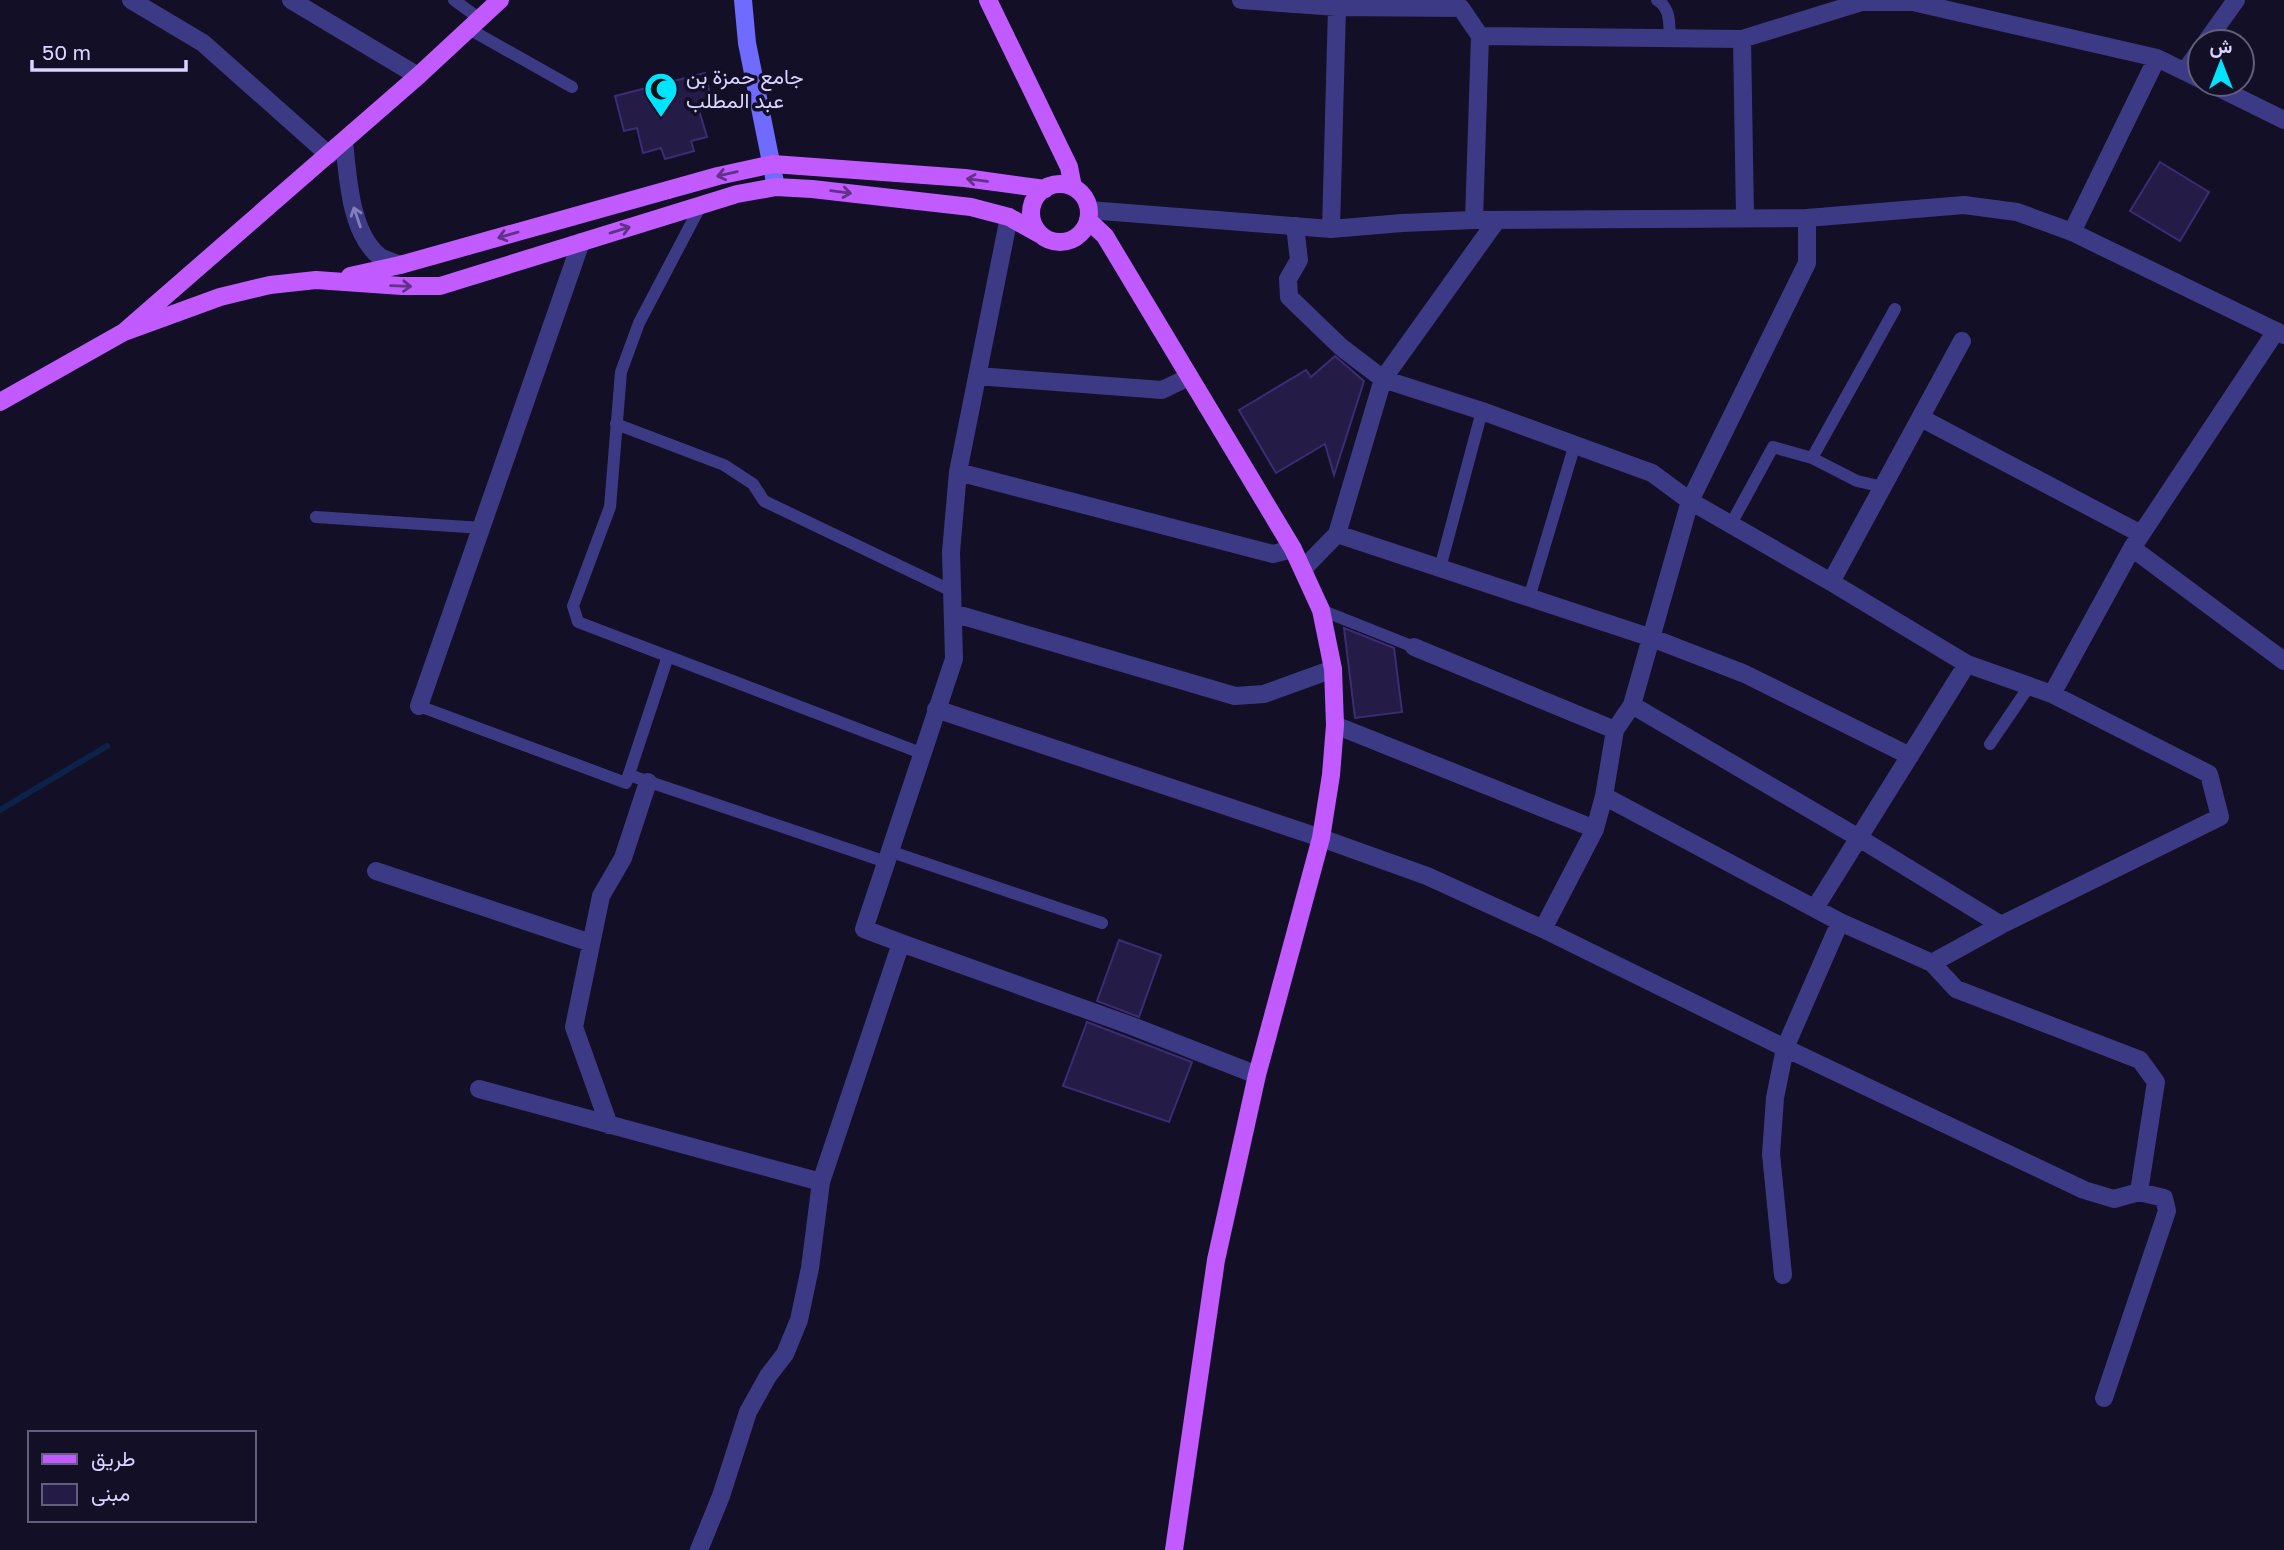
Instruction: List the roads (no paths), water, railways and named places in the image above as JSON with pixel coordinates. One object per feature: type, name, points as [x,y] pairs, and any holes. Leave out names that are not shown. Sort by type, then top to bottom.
[{"type":"main road","points":[[124,332],[344,142],[500,0]]},
{"type":"main road","points":[[743,0],[747,43],[776,187]]},
{"type":"main road","points":[[988,0],[1069,167],[1073,187]]},
{"type":"main road","points":[[0,402],[124,332],[220,297],[270,285],[333,280],[400,265],[718,176],[772,164],[965,178],[1045,188],[1063,184],[1081,193],[1088,215],[1105,236],[1293,549],[1321,610],[1333,669],[1335,725],[1331,775],[1321,838],[1257,1075],[1216,1261],[1174,1550]]},
{"type":"main road","points":[[333,280],[402,286],[440,286],[737,194],[776,187],[971,207],[1009,218],[1059,242],[1077,236],[1088,215]]},
{"type":"main road","points":[[1041,235],[1034,227],[1031,210],[1033,201],[1045,188]]},
{"type":"street","points":[[131,0],[203,43],[329,155]]},
{"type":"street","points":[[291,0],[418,76]]},
{"type":"street","points":[[1241,0],[1337,7],[1461,4],[1480,36],[1474,220]]},
{"type":"street","points":[[2216,28],[2236,0]]},
{"type":"street","points":[[1480,36],[1741,39],[1861,1],[1913,2],[2157,58],[2186,72]]},
{"type":"street","points":[[1331,229],[1337,7]]},
{"type":"street","points":[[1741,39],[1745,217]]},
{"type":"street","points":[[2072,232],[2157,58]]},
{"type":"street","points":[[2239,98],[2284,120]]},
{"type":"street","points":[[344,142],[350,196],[363,234],[380,257],[400,265]]},
{"type":"street","points":[[1088,215],[1331,229],[1474,220],[1807,218],[1964,205],[2017,212],[2072,232],[2280,333],[2137,541],[2052,694]]},
{"type":"street","points":[[1009,218],[958,472],[951,552],[954,659],[864,929],[1132,1026],[1257,1075]]},
{"type":"street","points":[[1543,929],[1595,829],[1604,796],[1615,730],[1632,705],[1689,500],[1807,262],[1807,218]]},
{"type":"street","points":[[1303,569],[1337,534],[1383,379],[1497,220]]},
{"type":"street","points":[[1295,226],[1299,260],[1288,279],[1289,297],[1341,347],[1383,379],[1482,411],[1652,473],[1689,500],[1967,664],[2052,694],[2209,774],[2220,817],[2001,925],[1932,963]]},
{"type":"street","points":[[419,706],[582,242]]},
{"type":"street","points":[[1831,582],[1962,341]]},
{"type":"street","points":[[977,376],[1162,390],[1189,377]]},
{"type":"street","points":[[1921,418],[2137,541],[2284,661]]},
{"type":"street","points":[[958,472],[1273,554],[1293,549]]},
{"type":"street","points":[[1337,534],[1651,638],[1745,674],[1910,756]]},
{"type":"street","points":[[953,613],[1235,696],[1264,694],[1333,669]]},
{"type":"street","points":[[1414,647],[1615,730]]},
{"type":"street","points":[[1815,908],[1967,664]]},
{"type":"street","points":[[1632,705],[2001,925]]},
{"type":"street","points":[[936,709],[1427,876],[2084,1189],[2115,1199],[2139,1192],[2164,1198],[2167,1211],[2105,1398]]},
{"type":"street","points":[[1335,725],[1595,829]]},
{"type":"street","points":[[609,1125],[574,1027],[601,895],[623,858],[648,782]]},
{"type":"street","points":[[1604,796],[1840,922],[1932,963],[1956,989],[2140,1060],[2156,1082],[2139,1192]]},
{"type":"street","points":[[376,871],[591,943]]},
{"type":"street","points":[[1783,1275],[1771,1154],[1775,1098],[1785,1048],[1840,922]]},
{"type":"street","points":[[699,1550],[721,1496],[748,1412],[768,1376],[785,1354],[799,1320],[810,1268],[821,1182],[901,943]]},
{"type":"street","points":[[479,1089],[821,1182]]},
{"type":"lane","points":[[454,0],[474,24],[572,87]]},
{"type":"lane","points":[[1657,0],[1662,2],[1668,14],[1670,38]]},
{"type":"lane","points":[[701,205],[639,323],[621,372],[610,507],[573,606],[578,622],[921,753]]},
{"type":"lane","points":[[1812,458],[1895,309]]},
{"type":"lane","points":[[1440,568],[1482,411]]},
{"type":"lane","points":[[616,424],[724,465],[753,484],[764,501],[952,591]]},
{"type":"lane","points":[[1529,598],[1575,444]]},
{"type":"lane","points":[[1731,524],[1773,447],[1812,458],[1857,481],[1883,487]]},
{"type":"lane","points":[[316,517],[481,528]]},
{"type":"lane","points":[[1321,610],[1414,647]]},
{"type":"lane","points":[[419,706],[626,783],[668,656]]},
{"type":"lane","points":[[1990,744],[2030,685]]},
{"type":"lane","points":[[629,775],[1102,923]]},
{"type":"waterway","points":[[0,810],[107,746]]},
{"type":"place","name":"جامع حمزة بن عبد المطلب","points":[[661,119]]}]
